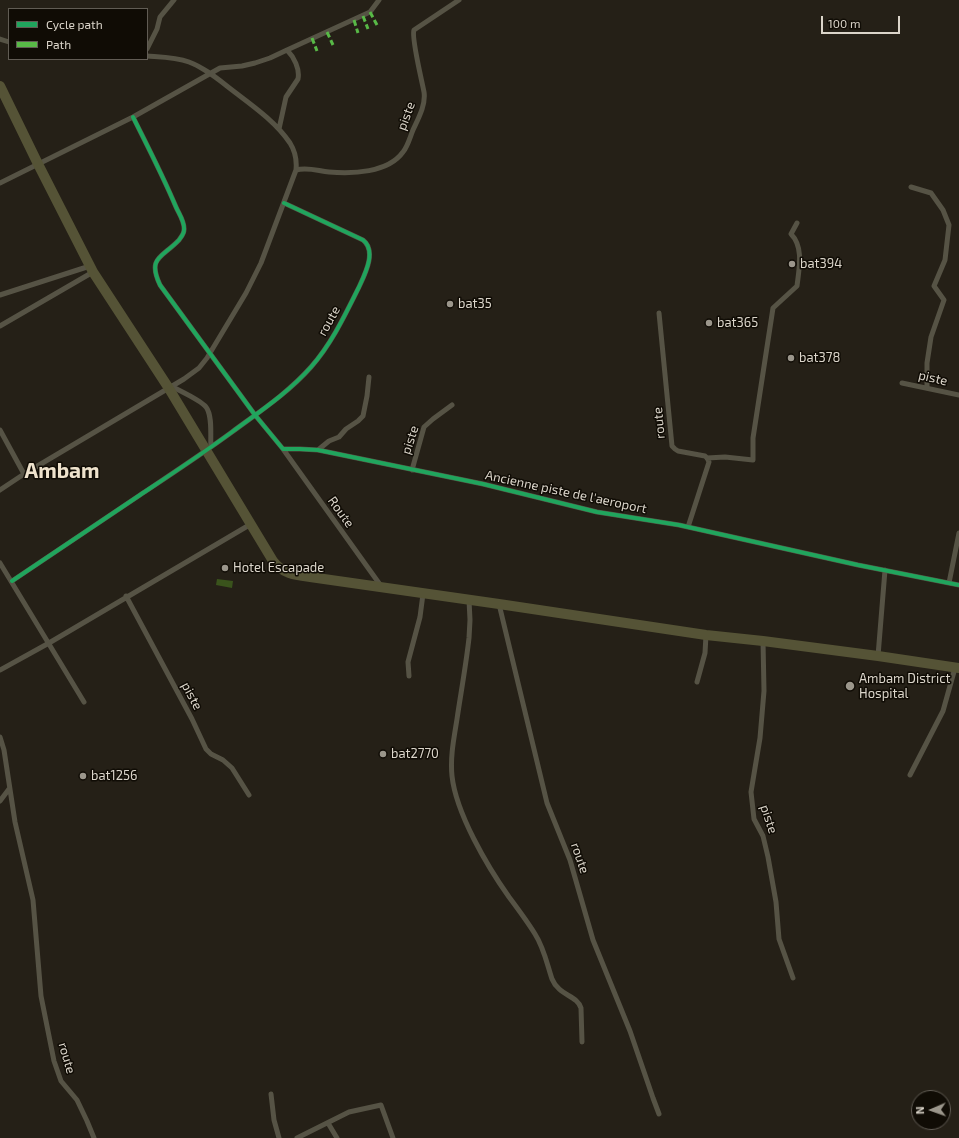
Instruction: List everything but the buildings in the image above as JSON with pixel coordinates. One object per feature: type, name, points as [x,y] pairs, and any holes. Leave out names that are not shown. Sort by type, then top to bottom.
[{"type":"highway","points":[[0,86],[92,269],[170,386],[273,561],[285,572],[423,594],[706,635],[764,641],[957,668]]},
{"type":"street","points":[[148,47],[157,29],[160,17],[174,0]]},
{"type":"street","points":[[0,183],[133,118],[220,68],[242,66],[263,61],[373,10],[379,0]]},
{"type":"street","name":"piste","points":[[296,170],[308,168],[338,173],[364,171],[383,166],[398,157],[403,152],[421,111],[424,96],[413,36],[414,30],[459,0]]},
{"type":"street","points":[[279,129],[286,97],[299,75],[297,65],[287,50]]},
{"type":"street","points":[[0,490],[195,371],[210,352],[246,293],[261,263],[296,170],[294,150],[279,129],[248,102],[210,73],[184,60],[148,56]]},
{"type":"street","points":[[133,118],[173,199],[182,220],[184,230],[182,237],[156,260],[156,276],[160,285],[210,352],[225,375],[283,449]]},
{"type":"street","points":[[911,187],[931,193],[943,210],[949,225],[944,260],[934,286],[944,300],[931,337],[927,363],[926,388]]},
{"type":"street","name":"route","points":[[12,581],[208,449],[255,415],[298,381],[325,349],[338,328],[361,282],[370,254],[370,248],[363,240],[284,203]]},
{"type":"street","points":[[688,527],[709,462],[708,458],[725,457],[753,460],[753,438],[773,308],[797,286],[800,259],[797,240],[791,234],[797,222]]},
{"type":"street","points":[[0,295],[92,269]]},
{"type":"street","points":[[0,326],[92,269]]},
{"type":"street","name":"route","points":[[659,313],[672,446],[678,451],[701,455],[708,458]]},
{"type":"street","points":[[318,450],[329,441],[339,437],[346,429],[363,416],[369,377]]},
{"type":"street","name":"piste","points":[[902,383],[959,395]]},
{"type":"street","points":[[170,386],[202,402],[206,407],[209,412],[210,424],[208,449]]},
{"type":"street","name":"piste","points":[[412,470],[424,427],[452,405]]},
{"type":"street","points":[[0,430],[24,474]]},
{"type":"street","name":"Ancienne piste de l'aeroport","points":[[283,449],[318,450],[483,484],[597,512],[688,527],[858,565],[959,585]]},
{"type":"street","name":"Route","points":[[283,449],[382,587]]},
{"type":"street","points":[[0,670],[49,643],[126,596],[251,524]]},
{"type":"street","points":[[949,583],[959,533]]},
{"type":"street","points":[[0,563],[84,702]]},
{"type":"street","points":[[878,656],[885,570]]},
{"type":"street","points":[[409,676],[408,662],[420,617],[423,594]]},
{"type":"street","name":"piste","points":[[126,596],[192,719],[206,749],[211,754],[227,763],[249,795]]},
{"type":"street","points":[[469,600],[469,638],[452,749],[452,778],[456,795],[465,820],[481,850],[508,896],[540,943],[546,956],[553,981],[562,992],[577,1000],[580,1004],[582,1042]]},
{"type":"street","name":"route","points":[[499,604],[547,803],[570,860],[593,940],[630,1031],[659,1114]]},
{"type":"street","points":[[697,682],[705,653],[706,635]]},
{"type":"street","name":"piste","points":[[764,641],[764,691],[760,738],[751,799],[754,819],[763,836],[768,857],[776,902],[779,939],[793,978]]},
{"type":"street","points":[[910,774],[943,710],[957,668]]},
{"type":"street","name":"route","points":[[0,737],[4,750],[15,822],[33,900],[42,1000],[57,1074],[77,1100],[94,1138]]},
{"type":"street","points":[[0,801],[9,789]]},
{"type":"street","points":[[271,1094],[274,1120],[279,1138]]},
{"type":"street","points":[[297,1138],[349,1112],[381,1105],[393,1138]]},
{"type":"street","points":[[328,1123],[337,1138]]},
{"type":"shaded area","points":[[217,579],[233,581],[232,588],[216,585]]},
{"type":"marked path","points":[[370,12],[377,25]]},
{"type":"marked path","points":[[363,16],[368,29]]},
{"type":"marked path","points":[[354,20],[358,33]]},
{"type":"marked path","points":[[327,32],[333,45]]},
{"type":"marked path","points":[[312,38],[317,51]]},
{"type":"cycle path","points":[[133,117],[184,224],[184,231],[179,240],[162,255],[156,263],[156,276],[160,285],[255,415],[283,449],[318,450],[483,484],[597,512],[679,525],[858,565],[959,585]]},
{"type":"cycle path","points":[[12,581],[198,456],[263,410],[283,394],[319,358],[332,339],[361,282],[367,269],[369,250],[363,240],[284,203]]},
{"type":"place","name":"bat394","points":[[792,264]]},
{"type":"place","name":"bat35","points":[[450,304]]},
{"type":"place","name":"bat365","points":[[709,323]]},
{"type":"place","name":"bat378","points":[[791,358]]},
{"type":"place","name":"Hotel Escapade","points":[[225,568]]},
{"type":"place","name":"Ambam District Hospital","points":[[850,686]]},
{"type":"place","name":"bat2770","points":[[383,754]]},
{"type":"place","name":"bat1256","points":[[83,776]]},
{"type":"district","name":"Ambam","points":[[62,471]]}]
